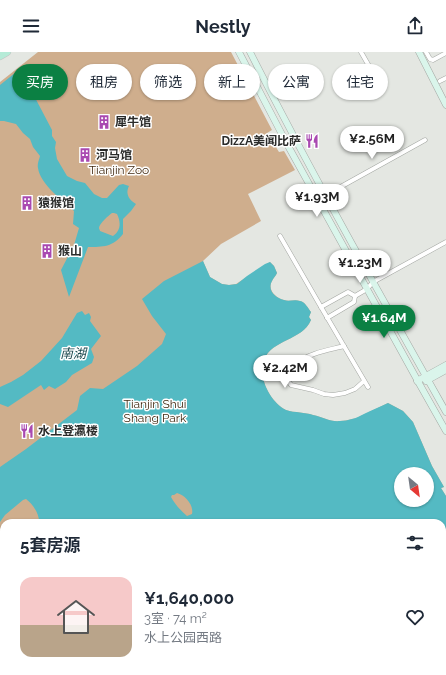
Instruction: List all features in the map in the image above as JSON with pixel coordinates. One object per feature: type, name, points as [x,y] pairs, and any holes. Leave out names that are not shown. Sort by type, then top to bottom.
[{"type":"main road","points":[[0,56],[8,52]]},
{"type":"main road","points":[[239,52],[284,138],[418,383],[446,431]]},
{"type":"main road","points":[[250,52],[373,282],[446,412]]},
{"type":"main road","points":[[419,52],[446,105]]},
{"type":"main road","points":[[418,383],[446,365]]},
{"type":"main road","points":[[427,378],[446,370]]},
{"type":"street","points":[[362,52],[368,64]]},
{"type":"street","points":[[426,52],[430,59],[433,60],[446,53]]},
{"type":"street","points":[[440,81],[446,78]]},
{"type":"street","points":[[326,195],[425,140]]},
{"type":"street","points":[[280,236],[368,387]]},
{"type":"street","points":[[355,296],[367,289],[373,282],[446,242]]},
{"type":"street","points":[[321,307],[348,292],[355,296]]},
{"type":"street","points":[[327,318],[354,302],[355,296]]},
{"type":"street","points":[[344,346],[317,353],[296,364],[288,379],[289,382],[291,384],[324,394],[333,394],[345,393],[355,389],[364,381]]},
{"type":"green space","name":"Tianjin Zoo","points":[[38,52],[231,52],[237,64],[204,64],[204,100],[256,100],[272,130],[267,133],[279,152],[284,151],[295,170],[248,194],[261,221],[221,244],[203,261],[210,277],[222,284],[236,284],[270,262],[274,266],[277,273],[271,284],[271,290],[273,293],[284,300],[296,300],[302,302],[311,312],[309,317],[311,320],[307,327],[273,348],[264,360],[262,374],[267,389],[275,402],[286,410],[310,414],[333,421],[355,419],[388,403],[403,411],[413,422],[433,467],[394,467],[394,507],[434,507],[434,470],[444,487],[441,488],[446,496],[446,519],[0,519],[0,82],[12,73],[12,100],[68,100],[68,64],[23,64]]},
{"type":"water","points":[[12,75],[12,100],[36,100],[52,130],[52,136],[56,142],[55,148],[57,159],[67,176],[85,183],[94,194],[102,198],[107,198],[119,185],[123,184],[129,186],[127,192],[128,196],[131,201],[136,204],[123,219],[123,234],[111,244],[98,247],[88,247],[69,297],[61,270],[74,245],[79,228],[73,224],[74,211],[47,186],[43,180],[38,166],[40,156],[33,147],[30,139],[16,124],[0,121],[0,85]],"holes":[[[112,213],[117,214],[120,223],[118,232],[113,236],[100,231],[99,228],[104,220]]]},
{"type":"water","name":"Tianjin Shui Shang Park","points":[[203,261],[210,277],[222,284],[229,285],[237,284],[270,262],[274,266],[277,273],[272,280],[270,287],[273,293],[284,300],[298,300],[302,302],[311,312],[309,317],[311,320],[307,327],[273,348],[264,360],[262,374],[267,389],[275,402],[286,410],[310,414],[333,421],[354,419],[388,403],[403,411],[413,422],[433,467],[394,467],[394,507],[434,507],[434,470],[444,487],[441,488],[446,496],[446,519],[39,519],[36,510],[26,499],[5,515],[2,519],[0,519],[0,467],[77,410],[80,396],[90,388],[103,389],[137,366],[162,344],[166,334],[152,316],[142,299],[164,281]],"holes":[[[177,493],[183,496],[192,507],[192,514],[187,516],[171,497]]]},
{"type":"water","name":"南湖","points":[[82,311],[85,315],[89,313],[91,317],[90,321],[101,336],[91,349],[94,357],[92,363],[72,375],[66,382],[55,389],[49,386],[44,390],[41,385],[8,407],[0,404],[0,387],[23,375],[41,361],[62,338],[77,313]]},
{"type":"place","name":"犀牛馆","points":[[104,122]]},
{"type":"place","name":"DizzA美闻比萨","points":[[312,141]]},
{"type":"place","name":"河马馆","points":[[85,155]]},
{"type":"place","name":"猿猴馆","points":[[27,203]]},
{"type":"place","name":"猴山","points":[[47,251]]},
{"type":"place","name":"水上登瀛楼","points":[[27,431]]}]
